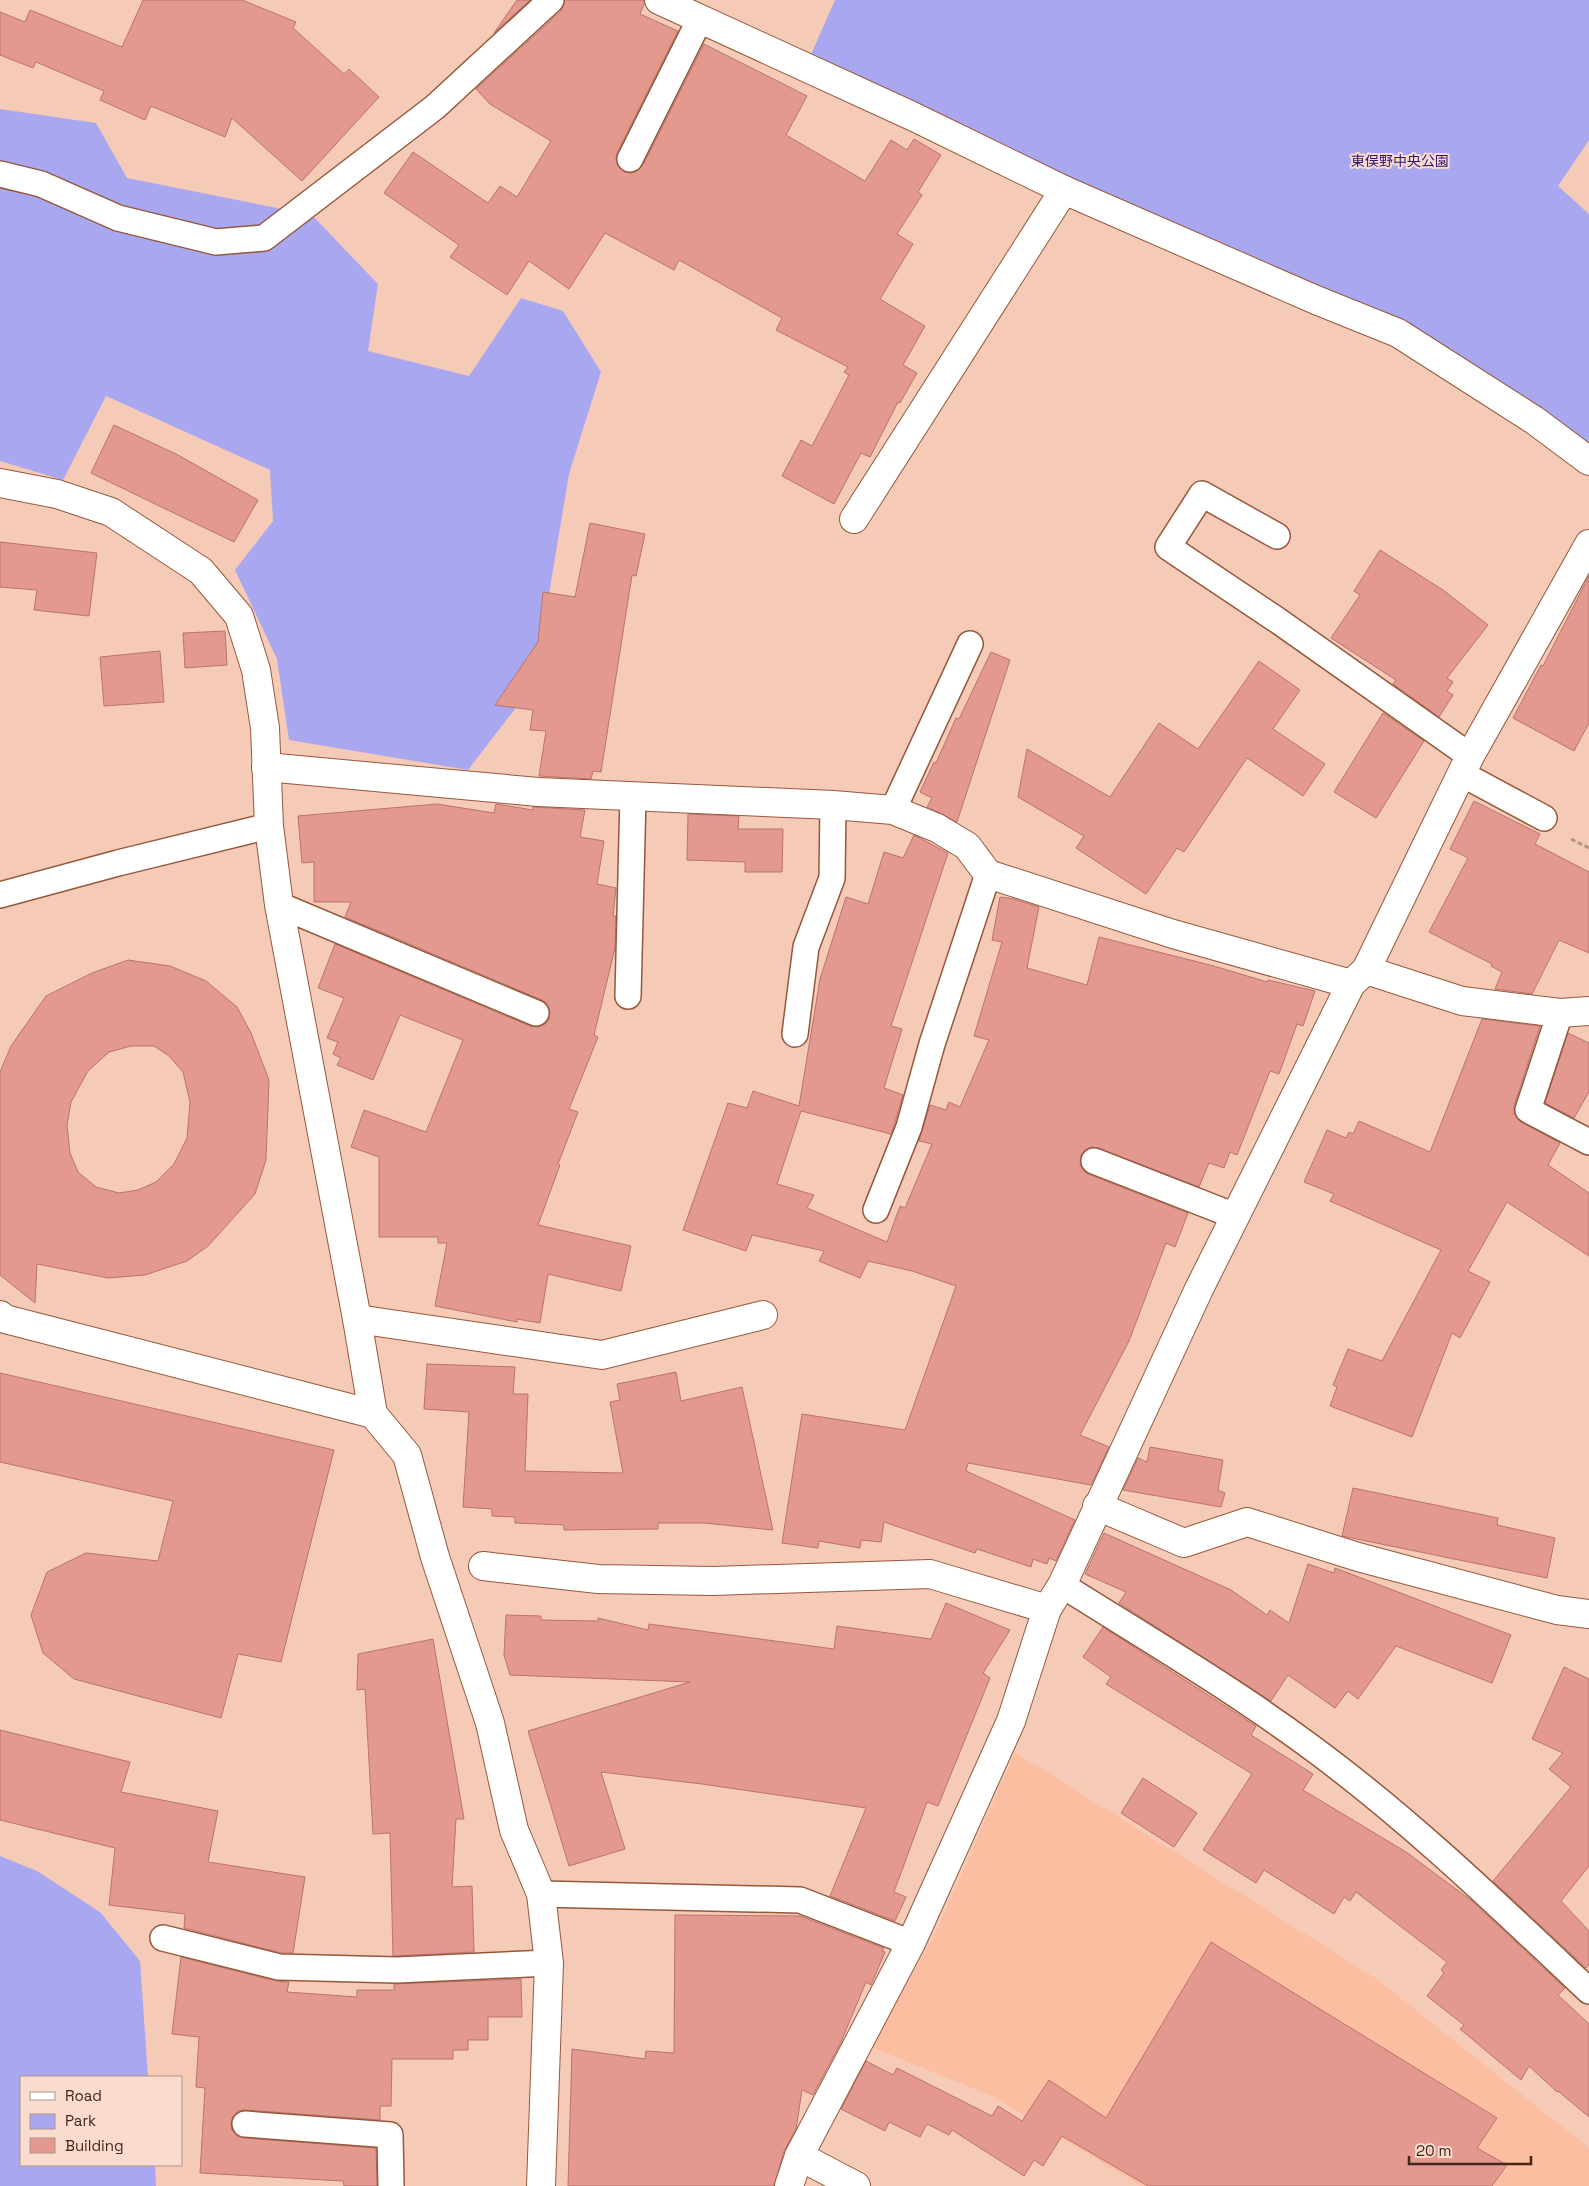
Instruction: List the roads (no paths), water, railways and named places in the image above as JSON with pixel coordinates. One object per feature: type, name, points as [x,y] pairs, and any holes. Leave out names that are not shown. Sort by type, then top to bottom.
[{"type":"street","points":[[659,0],[912,116],[1064,190],[1316,300],[1398,333],[1534,420],[1589,461]]},
{"type":"street","points":[[854,519],[1064,190]]},
{"type":"street","points":[[0,483],[57,494],[110,512],[201,571],[238,616],[248,643],[256,670],[265,728],[269,826],[279,905],[357,1318],[373,1414],[407,1455],[435,1557],[490,1723],[514,1830],[541,1894],[549,1963],[541,2186]]},
{"type":"street","points":[[789,2186],[799,2156],[911,1943],[1011,1721],[1047,1609],[1062,1585],[1097,1506],[1235,1216],[1466,765],[1589,544]]},
{"type":"street","points":[[266,767],[538,792],[833,805],[892,810],[937,828],[967,846],[988,874],[1173,934],[1462,1000],[1560,1013],[1589,1011]]},
{"type":"street","points":[[0,1315],[5,1319],[373,1414]]},
{"type":"street","points":[[357,1318],[602,1355],[763,1315]]},
{"type":"street","points":[[1097,1506],[1184,1543],[1247,1522],[1367,1559],[1557,1610],[1589,1614]]},
{"type":"street","points":[[483,1566],[598,1579],[713,1580],[930,1574],[1047,1609]]},
{"type":"street","points":[[799,2156],[856,2186]]},
{"type":"lane","points":[[0,174],[41,184],[118,218],[180,234],[216,242],[264,238],[435,107],[551,0]]},
{"type":"lane","points":[[630,159],[700,19]]},
{"type":"lane","points":[[1277,536],[1202,494],[1168,547],[1276,620],[1466,765],[1544,818]]},
{"type":"lane","points":[[892,810],[970,644]]},
{"type":"lane","points":[[628,996],[633,796]]},
{"type":"lane","points":[[795,1034],[806,947],[832,878],[833,805]]},
{"type":"lane","points":[[0,895],[118,863],[269,826]]},
{"type":"lane","points":[[876,1210],[909,1128],[932,1044],[988,874]]},
{"type":"lane","points":[[279,905],[536,1014]]},
{"type":"lane","points":[[1560,1013],[1528,1110],[1589,1142]]},
{"type":"lane","points":[[1094,1161],[1235,1216]]},
{"type":"lane","points":[[1062,1585],[1190,1666],[1304,1742],[1429,1840],[1589,1991]]},
{"type":"lane","points":[[541,1894],[800,1900],[911,1943]]},
{"type":"lane","points":[[163,1938],[279,1968],[397,1970],[549,1963]]},
{"type":"lane","points":[[245,2124],[390,2135],[391,2186]]},
{"type":"park label","name":"東俣野中央公園","points":[[1400,161]]}]
